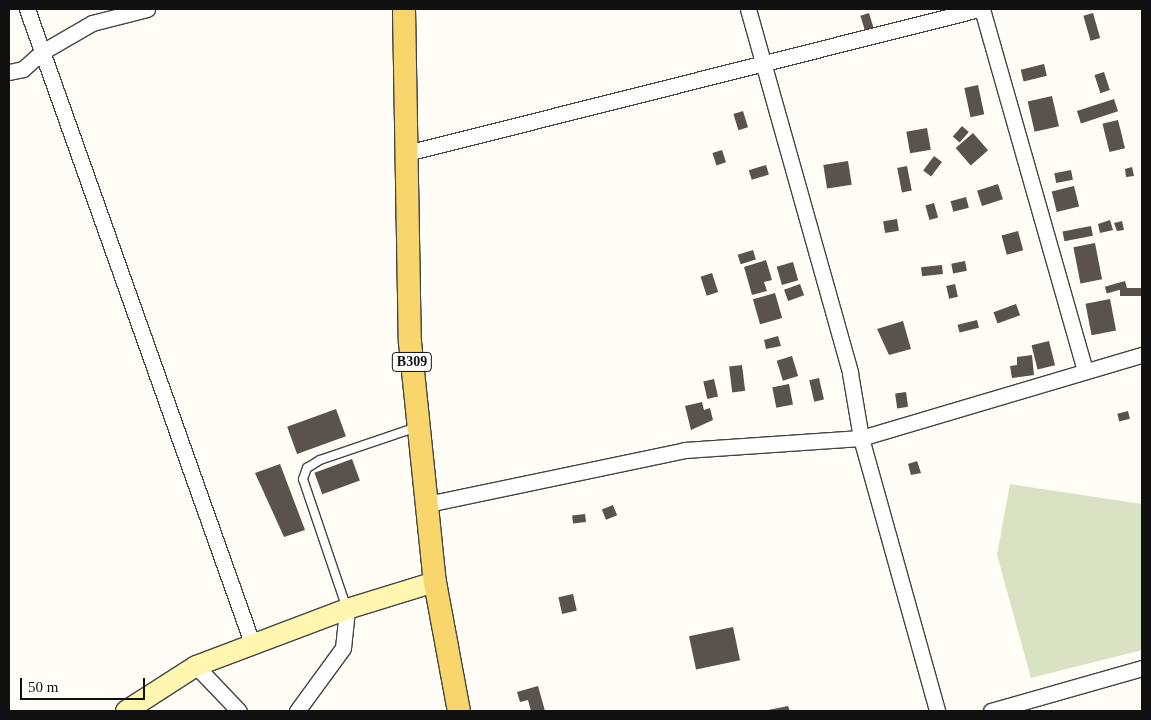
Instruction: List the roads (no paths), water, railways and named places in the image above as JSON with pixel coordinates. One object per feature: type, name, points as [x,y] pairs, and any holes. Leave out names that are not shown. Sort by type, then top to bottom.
[{"type":"main road","name":"B309","points":[[404,9],[410,342],[435,582],[459,711]]},
{"type":"main road","points":[[126,711],[196,666],[252,643],[347,609],[435,582]]},
{"type":"street","points":[[27,9],[252,643]]},
{"type":"street","points":[[9,72],[23,69],[42,52],[92,23],[147,9]]},
{"type":"street","points":[[748,9],[850,373],[861,438],[937,711]]},
{"type":"street","points":[[406,152],[981,9],[1085,371]]},
{"type":"street","points":[[427,504],[685,450],[861,438],[1142,355]]},
{"type":"street","points":[[297,711],[343,648],[347,609]]},
{"type":"street","points":[[196,666],[239,711]]},
{"type":"street","points":[[991,711],[1142,668]]},
{"type":"lane","points":[[347,609],[302,479],[307,468],[320,460],[419,426]]}]
